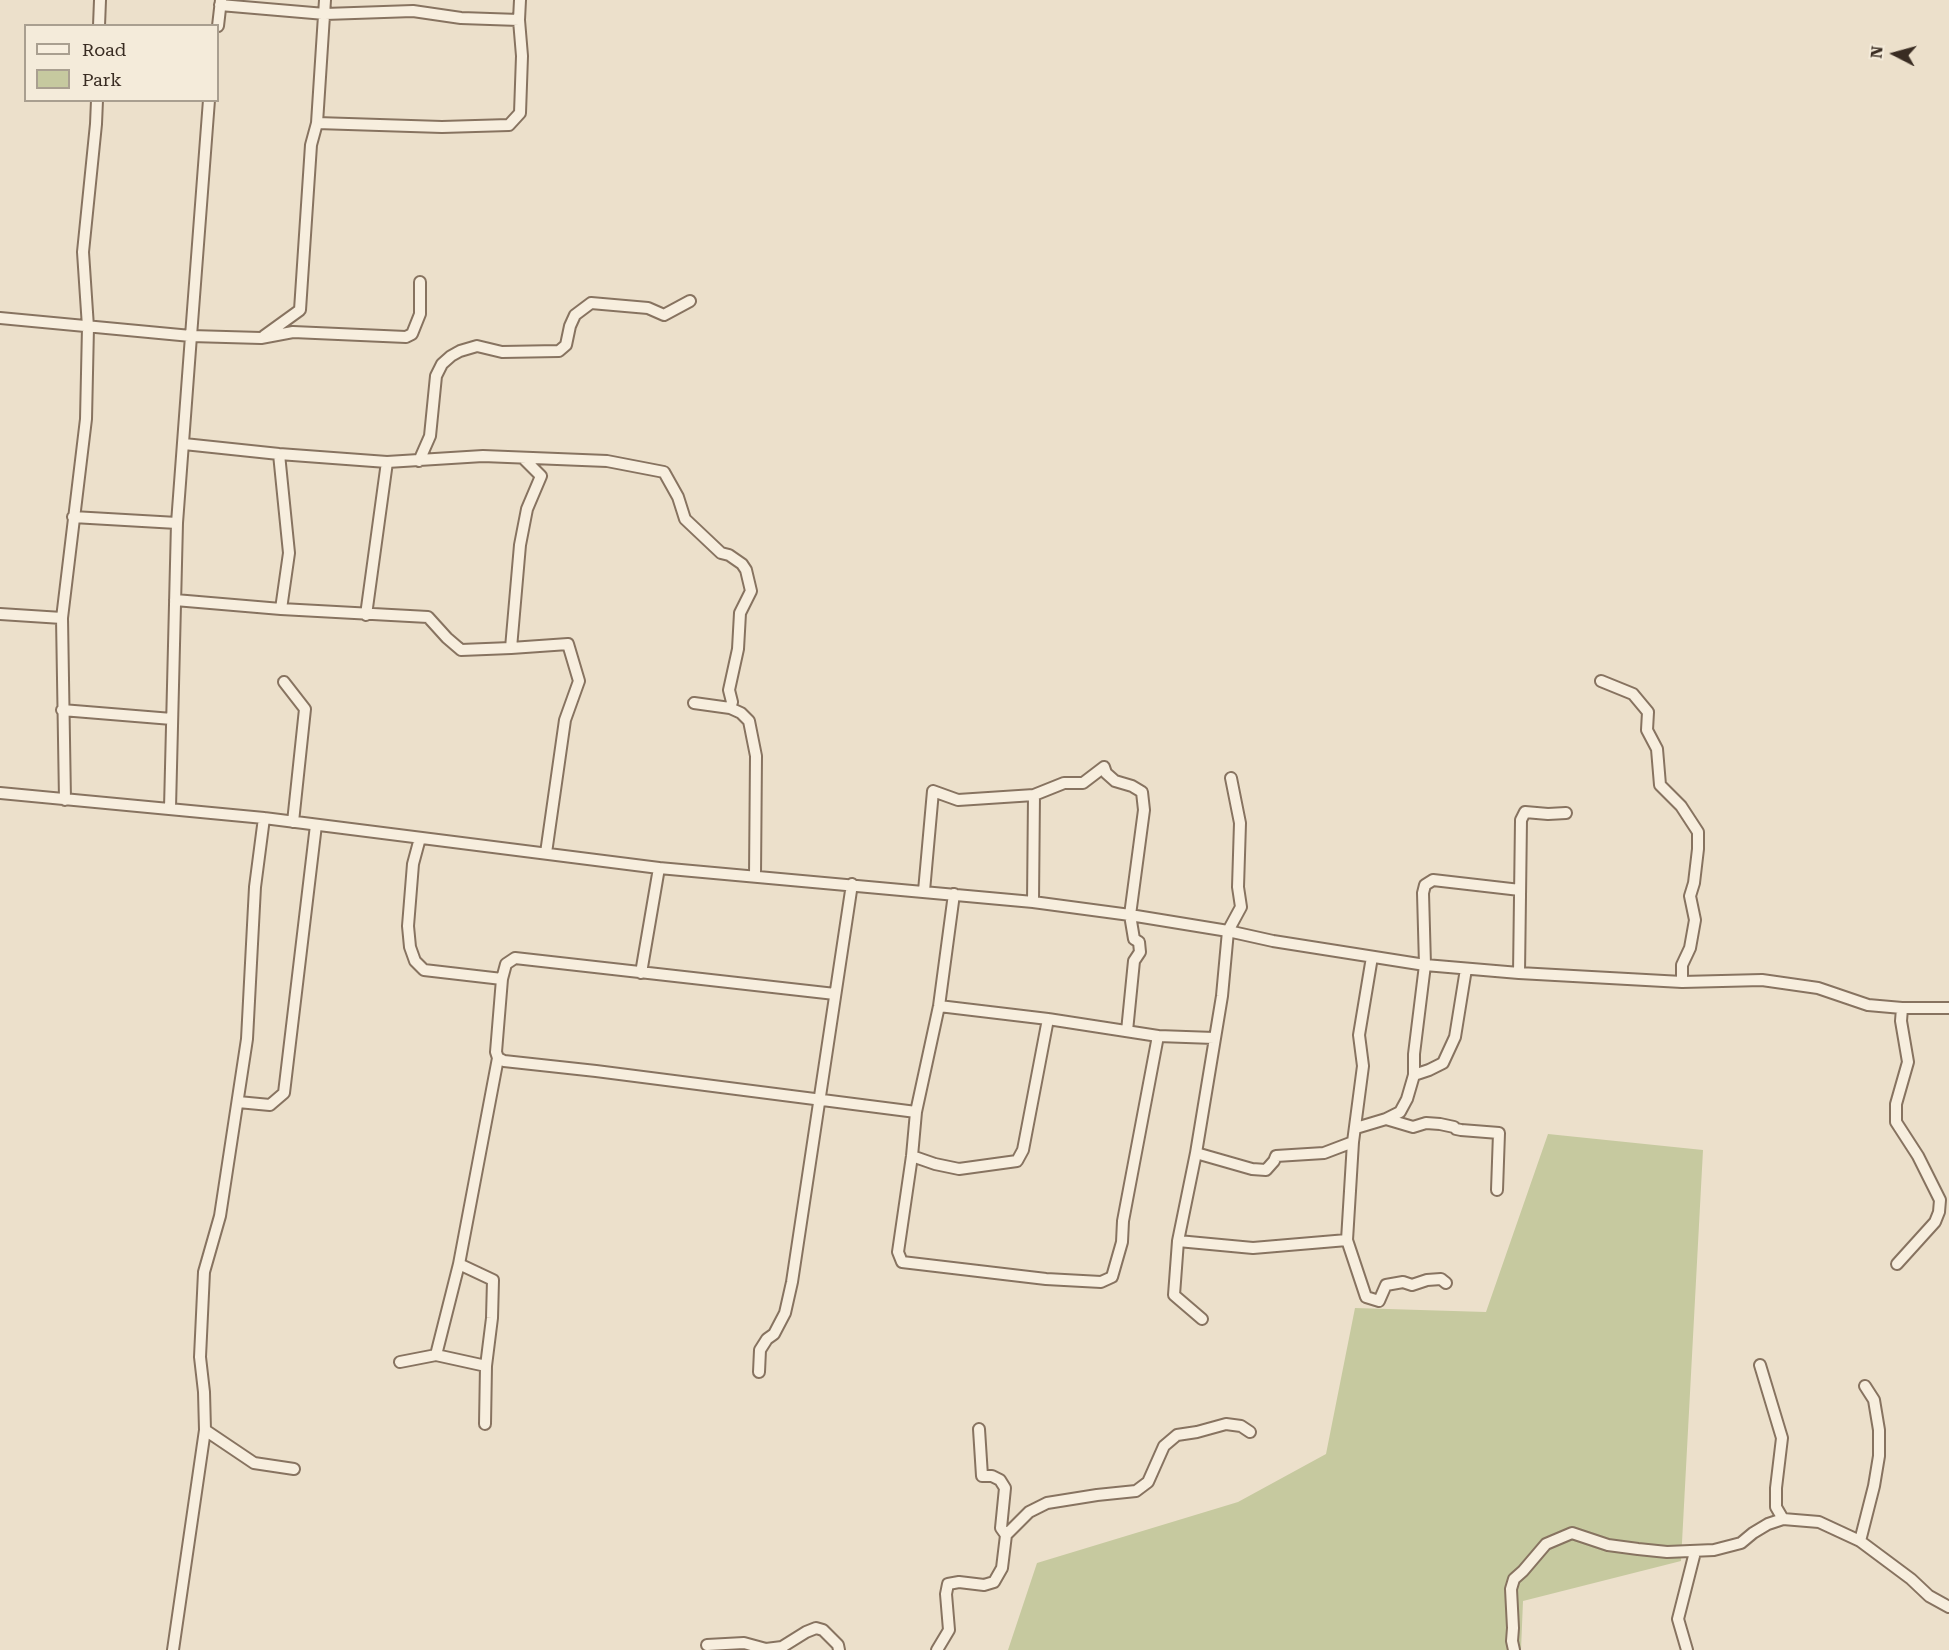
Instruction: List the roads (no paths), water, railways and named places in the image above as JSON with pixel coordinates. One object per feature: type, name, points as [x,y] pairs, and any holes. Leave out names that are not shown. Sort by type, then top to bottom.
[{"type":"street","points":[[99,24],[100,0]]},
{"type":"street","points":[[261,338],[300,310],[311,145],[317,123],[325,0]]},
{"type":"street","points":[[317,123],[442,127],[509,125],[520,112],[522,56],[520,0]]},
{"type":"street","points":[[218,24],[220,2],[325,14],[413,11],[461,18],[519,20]]},
{"type":"street","points":[[64,800],[62,618],[86,419],[88,327],[83,252],[97,102]]},
{"type":"street","points":[[170,808],[177,524],[208,102]]},
{"type":"street","points":[[0,318],[191,336],[261,338],[293,332],[406,337],[412,334],[420,314],[420,282]]},
{"type":"street","points":[[419,461],[430,436],[436,376],[442,364],[451,356],[477,346],[502,352],[559,351],[566,345],[575,315],[591,303],[648,308],[664,315],[690,301]]},
{"type":"street","points":[[184,444],[387,462],[483,456],[607,461],[664,472],[678,496],[685,519],[721,553],[729,555],[742,564],[746,570],[751,591],[740,612],[738,649],[729,690],[732,702],[730,708]]},
{"type":"street","points":[[279,454],[289,553],[281,609]]},
{"type":"street","points":[[512,648],[520,545],[527,509],[542,476],[523,458]]},
{"type":"street","points":[[366,615],[387,462]]},
{"type":"street","points":[[74,517],[177,524]]},
{"type":"street","points":[[175,600],[366,615],[428,616],[461,650],[568,644],[579,681],[565,720],[546,853]]},
{"type":"street","points":[[0,614],[62,618]]},
{"type":"street","points":[[1601,681],[1633,694],[1648,712],[1647,730],[1657,749],[1660,785],[1682,806],[1698,832],[1694,883],[1690,896],[1695,920],[1690,948],[1682,964],[1682,982]]},
{"type":"street","points":[[284,682],[305,709],[293,822]]},
{"type":"street","points":[[694,703],[730,708],[741,713],[749,721],[756,756],[755,876]]},
{"type":"street","points":[[62,710],[172,719]]},
{"type":"street","points":[[924,891],[933,791],[958,800],[1034,795],[1064,783],[1083,783],[1104,767],[1106,773],[1115,781],[1142,792],[1144,810],[1130,915],[1134,939],[1138,942],[1140,952],[1134,961],[1127,1031]]},
{"type":"street","points":[[1202,1319],[1174,1295],[1178,1241],[1196,1153],[1222,996],[1228,932],[1240,906],[1238,887],[1240,823],[1231,778]]},
{"type":"street","points":[[0,793],[264,818],[659,867],[1033,902],[1130,915],[1425,965],[1519,974],[1682,982],[1762,980],[1818,988],[1868,1005],[1949,1008]]},
{"type":"street","points":[[1033,902],[1034,795]]},
{"type":"street","points":[[1519,974],[1521,820],[1525,812],[1566,813]]},
{"type":"street","points":[[173,1650],[205,1430],[200,1357],[204,1272],[220,1216],[247,1039],[255,887],[264,818]]},
{"type":"street","points":[[237,1102],[270,1105],[284,1093],[316,825]]},
{"type":"street","points":[[420,838],[413,864],[408,926],[410,947],[415,961],[424,970],[501,978]]},
{"type":"street","points":[[641,973],[659,867]]},
{"type":"street","points":[[1356,1128],[1400,1112],[1407,1099],[1414,1075],[1414,1054],[1425,965],[1423,893],[1425,885],[1433,880],[1520,890]]},
{"type":"street","points":[[759,1372],[760,1350],[767,1339],[774,1334],[784,1313],[792,1282],[852,884]]},
{"type":"street","points":[[954,894],[939,1006],[916,1112],[898,1252],[903,1262],[1046,1279],[1101,1282],[1112,1277],[1122,1242],[1123,1221],[1158,1036]]},
{"type":"street","points":[[1372,957],[1359,1035],[1363,1066],[1353,1142],[1347,1240],[1366,1297],[1379,1301],[1386,1285],[1402,1282],[1412,1285],[1427,1280],[1441,1280],[1446,1283]]},
{"type":"street","points":[[436,1354],[459,1264],[498,1058],[496,1052],[501,978],[506,964],[515,958],[543,960],[835,994]]},
{"type":"street","points":[[1414,1075],[1443,1063],[1455,1037],[1466,969]]},
{"type":"street","points":[[939,1006],[1048,1019],[1158,1036],[1214,1038]]},
{"type":"street","points":[[1897,1264],[1935,1222],[1940,1200],[1918,1156],[1896,1122],[1896,1104],[1908,1062],[1901,1021],[1902,1008]]},
{"type":"street","points":[[912,1156],[959,1169],[1017,1161],[1023,1150],[1048,1019]]},
{"type":"street","points":[[498,1058],[504,1061],[819,1098],[916,1112]]},
{"type":"street","points":[[1386,1119],[1413,1127],[1426,1123],[1454,1126],[1456,1130],[1499,1133],[1497,1190]]},
{"type":"street","points":[[1196,1153],[1252,1169],[1266,1170],[1276,1155],[1324,1153],[1353,1142]]},
{"type":"street","points":[[1178,1241],[1253,1248],[1347,1240]]},
{"type":"street","points":[[459,1264],[493,1280],[492,1318],[486,1366],[485,1424]]},
{"type":"street","points":[[399,1362],[436,1354],[486,1366]]},
{"type":"street","points":[[1760,1365],[1782,1438],[1776,1507],[1783,1519]]},
{"type":"street","points":[[1860,1541],[1879,1456],[1879,1430],[1874,1400],[1865,1386]]},
{"type":"street","points":[[937,1650],[949,1630],[946,1594],[948,1584],[959,1582],[984,1585],[994,1582],[1002,1568],[1006,1535],[1029,1512],[1047,1503],[1136,1491],[1148,1482],[1164,1446],[1177,1435],[1226,1424],[1241,1426],[1250,1431]]},
{"type":"street","points":[[979,1429],[982,1476],[992,1476],[1000,1480],[1005,1488],[1001,1528],[1006,1535]]},
{"type":"street","points":[[205,1430],[254,1463],[294,1469]]},
{"type":"street","points":[[1514,1650],[1511,1589],[1514,1579],[1546,1544],[1572,1533],[1608,1545],[1667,1552],[1695,1552],[1741,1543],[1768,1524],[1783,1519],[1819,1522],[1860,1541],[1911,1579],[1929,1596],[1949,1607]]},
{"type":"street","points":[[1687,1650],[1678,1620],[1695,1552]]},
{"type":"street","points":[[707,1645],[744,1643],[766,1649],[782,1647],[816,1628],[823,1630],[838,1645],[839,1650]]}]
